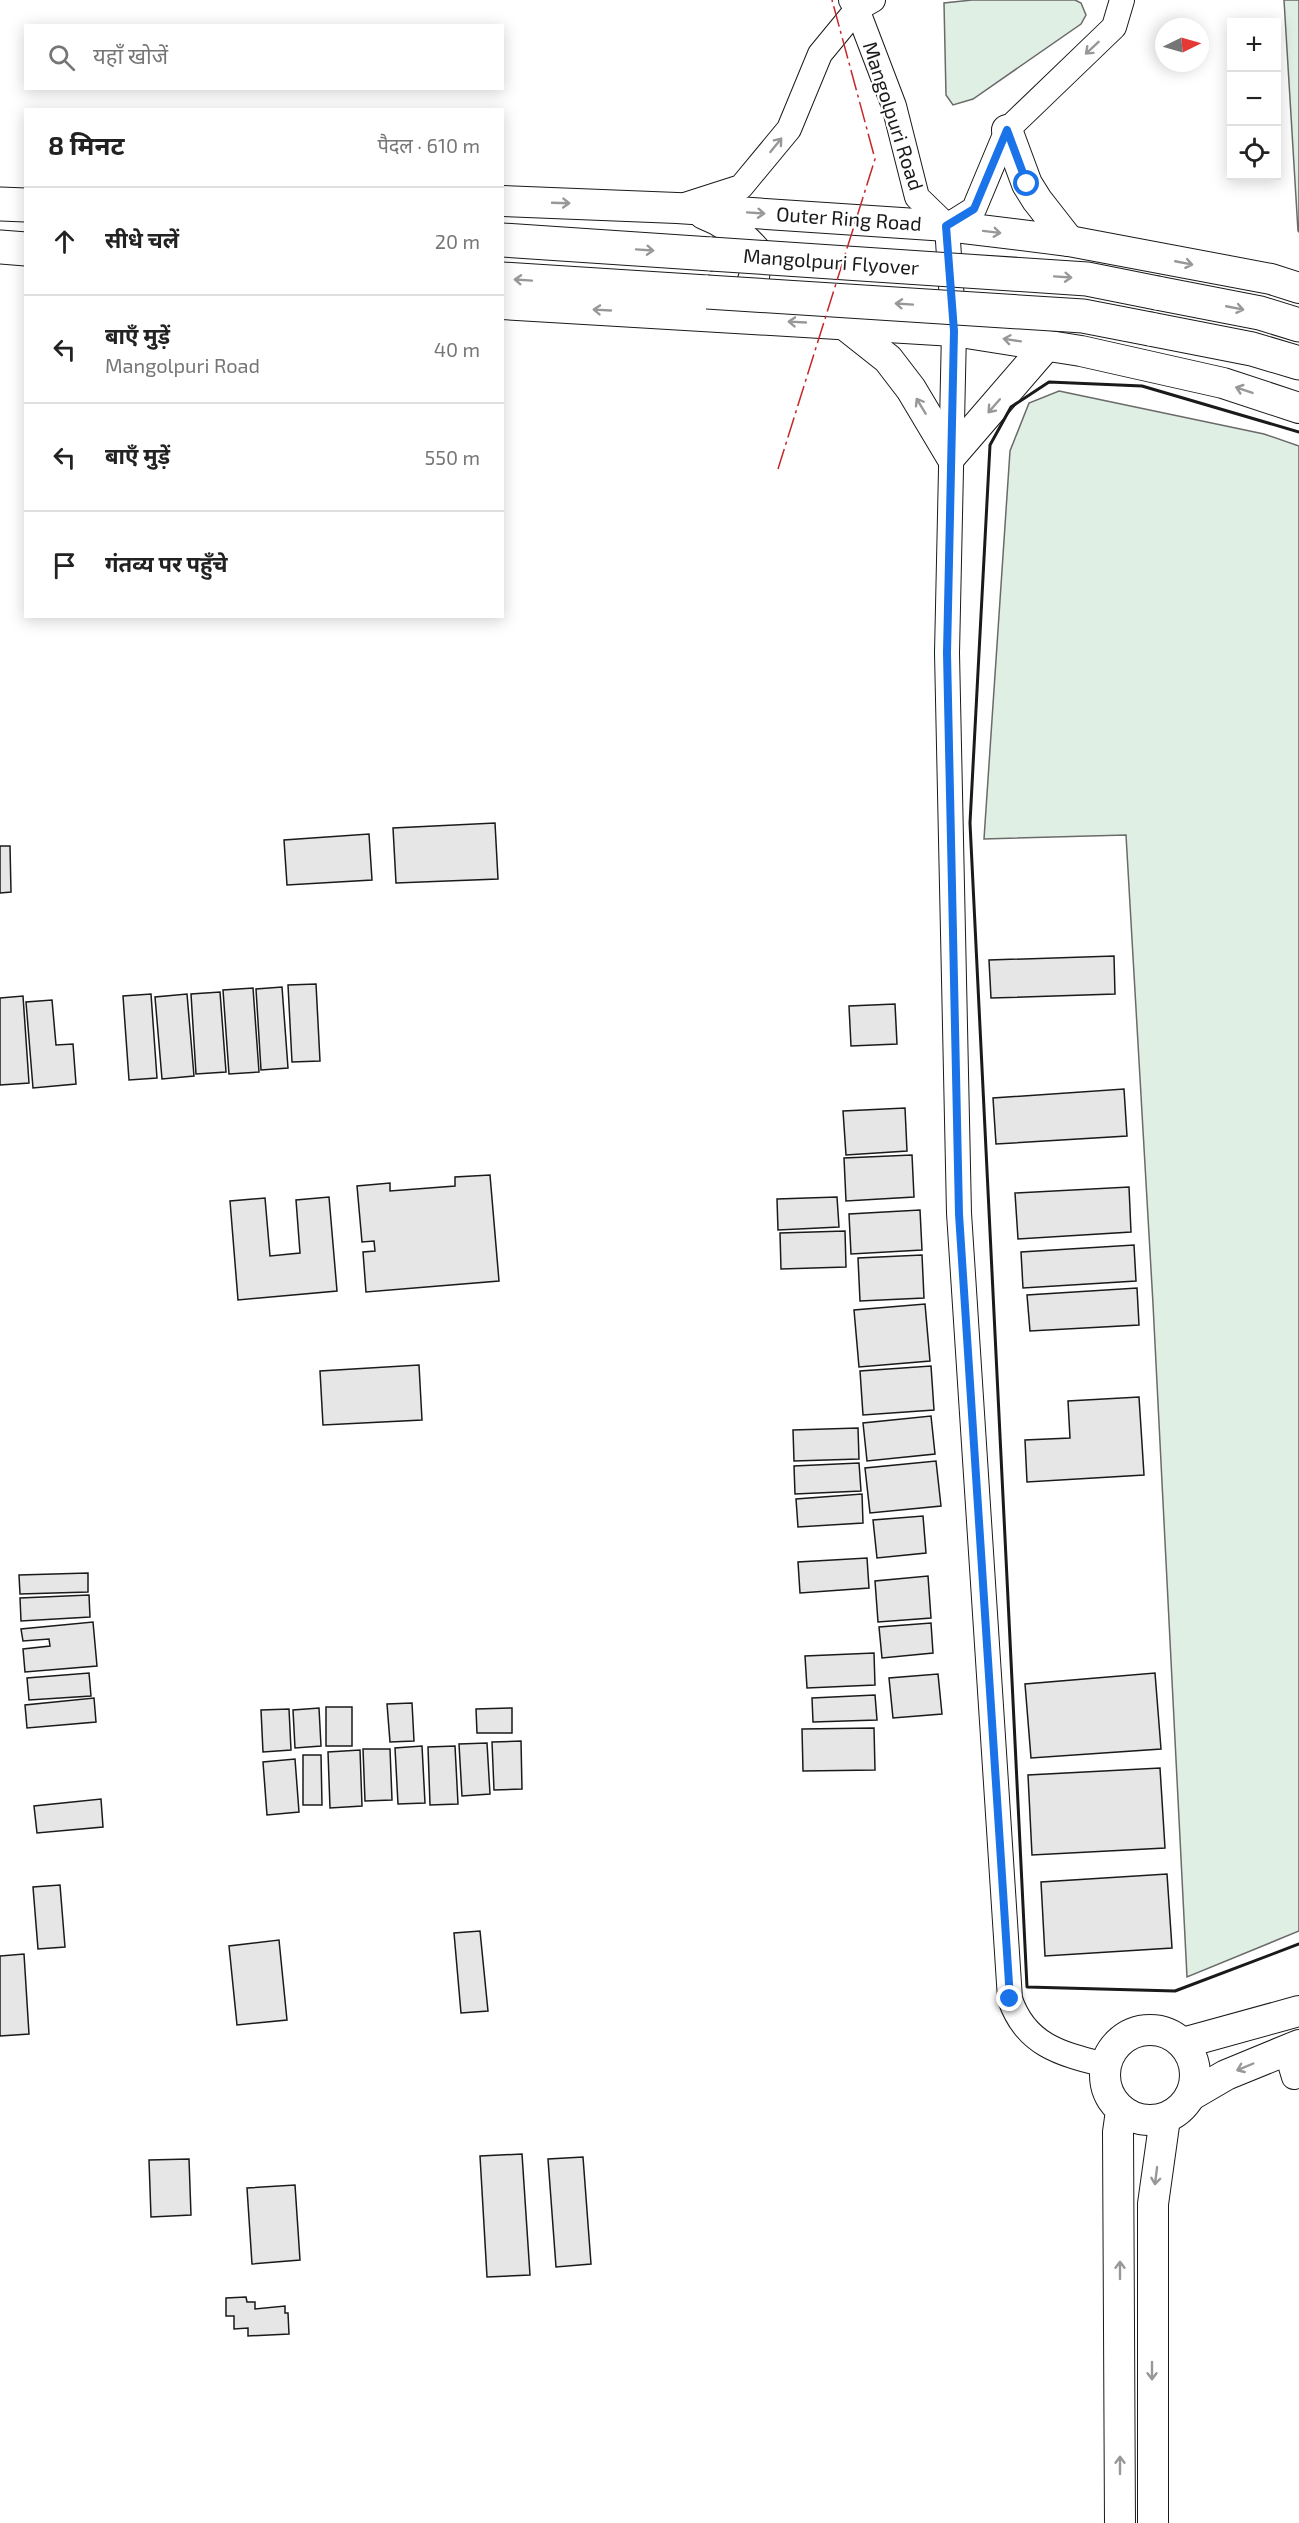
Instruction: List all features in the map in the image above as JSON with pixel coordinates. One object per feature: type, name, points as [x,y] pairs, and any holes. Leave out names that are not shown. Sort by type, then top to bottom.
[{"type":"highway","points":[[0,204],[24,205]]},
{"type":"highway","name":"Mangolpuri Flyover","points":[[504,240],[1087,279],[1260,313],[1299,325]]},
{"type":"highway","points":[[0,247],[24,249]]},
{"type":"highway","name":"Mangolpuri Flyover","points":[[504,279],[1083,316],[1252,349],[1299,363]]},
{"type":"main road","points":[[1007,130],[1027,184],[1070,241]]},
{"type":"main road","name":"Outer Ring Road","points":[[504,201],[677,208],[946,226],[1070,241],[1285,280],[1299,288]]},
{"type":"main road","points":[[677,208],[716,219],[746,239],[756,250],[757,272],[740,304],[714,317]]},
{"type":"main road","points":[[504,304],[954,331],[1081,351],[1223,383],[1299,408]]},
{"type":"main road","points":[[845,325],[888,359],[911,389],[951,456],[1046,346]]},
{"type":"main road","points":[[1183,2043],[1299,2012]]},
{"type":"main road","points":[[1190,2096],[1194,2085],[1195,2069],[1183,2043],[1162,2031],[1144,2029],[1126,2035],[1114,2046],[1105,2065],[1104,2080],[1110,2097],[1121,2111],[1134,2118],[1155,2120],[1174,2114],[1190,2096],[1226,2075],[1295,2057]]},
{"type":"main road","points":[[1120,2523],[1118,2132],[1121,2111]]},
{"type":"main road","points":[[1153,2523],[1153,2204],[1165,2118]]},
{"type":"street","points":[[1105,2065],[1060,2053],[1035,2038],[1016,2016],[1010,1999],[959,1214],[947,653],[954,331],[946,226],[974,209],[1007,130],[1114,27],[1122,0]]},
{"type":"street","points":[[677,208],[741,187],[789,129],[819,54],[856,2]]},
{"type":"street","name":"Mangolpuri Road","points":[[856,2],[894,106],[917,197],[946,226]]},
{"type":"green space","points":[[972,0],[1075,0],[1081,3],[1086,15],[1081,24],[973,99],[953,105],[946,95],[944,3]]},
{"type":"green space","points":[[1284,0],[1299,0],[1299,232],[1298,231]]},
{"type":"green space","points":[[1059,391],[1264,434],[1299,446],[1299,1931],[1187,1977],[1153,1304],[1126,835],[984,839],[1010,451],[1029,403]]},
{"type":"building","points":[[495,823],[498,879],[396,883],[393,828]]},
{"type":"building","points":[[369,834],[372,880],[287,885],[284,840]]},
{"type":"building","points":[[0,846],[10,846],[11,892],[0,893]]},
{"type":"building","points":[[1114,956],[1115,994],[991,998],[989,960]]},
{"type":"building","points":[[316,984],[320,1061],[292,1062],[288,985]]},
{"type":"building","points":[[282,987],[288,1068],[261,1070],[256,989]]},
{"type":"building","points":[[253,988],[259,1072],[229,1074],[223,990]]},
{"type":"building","points":[[220,992],[226,1072],[196,1074],[191,994]]},
{"type":"building","points":[[151,994],[157,1078],[129,1080],[123,996]]},
{"type":"building","points":[[187,994],[194,1076],[162,1079],[155,997]]},
{"type":"building","points":[[23,996],[29,1083],[0,1085],[0,998]]},
{"type":"building","points":[[52,1000],[56,1045],[73,1044],[76,1084],[33,1088],[26,1002]]},
{"type":"building","points":[[895,1004],[897,1044],[851,1046],[849,1006]]},
{"type":"building","points":[[1124,1089],[1127,1136],[996,1144],[993,1098]]},
{"type":"building","points":[[905,1108],[907,1151],[846,1155],[843,1111]]},
{"type":"building","points":[[912,1155],[914,1197],[846,1201],[844,1158]]},
{"type":"building","points":[[490,1175],[499,1281],[366,1292],[363,1252],[375,1251],[374,1241],[362,1242],[357,1186],[390,1183],[390,1191],[455,1186],[455,1177]]},
{"type":"building","points":[[1129,1187],[1131,1232],[1018,1239],[1015,1193]]},
{"type":"building","points":[[329,1197],[337,1291],[238,1300],[230,1201],[265,1198],[270,1256],[300,1253],[296,1200]]},
{"type":"building","points":[[837,1197],[839,1227],[778,1230],[777,1199]]},
{"type":"building","points":[[920,1210],[922,1250],[851,1254],[849,1214]]},
{"type":"building","points":[[845,1231],[846,1267],[781,1269],[780,1233]]},
{"type":"building","points":[[1134,1245],[1136,1281],[1023,1288],[1021,1252]]},
{"type":"building","points":[[922,1255],[924,1298],[860,1301],[858,1258]]},
{"type":"building","points":[[1137,1288],[1139,1325],[1030,1331],[1027,1295]]},
{"type":"building","points":[[925,1304],[930,1361],[859,1367],[854,1310]]},
{"type":"building","points":[[419,1365],[422,1420],[323,1425],[320,1371]]},
{"type":"building","points":[[931,1366],[934,1410],[863,1415],[860,1371]]},
{"type":"building","points":[[1139,1397],[1144,1475],[1027,1482],[1025,1440],[1070,1438],[1068,1401]]},
{"type":"building","points":[[931,1416],[935,1454],[867,1461],[863,1423]]},
{"type":"building","points":[[858,1428],[859,1459],[794,1461],[793,1430]]},
{"type":"building","points":[[936,1461],[941,1506],[870,1513],[865,1468]]},
{"type":"building","points":[[859,1463],[861,1491],[795,1494],[794,1466]]},
{"type":"building","points":[[862,1494],[863,1523],[798,1527],[796,1499]]},
{"type":"building","points":[[923,1516],[926,1553],[877,1558],[873,1520]]},
{"type":"building","points":[[867,1558],[869,1588],[800,1593],[798,1562]]},
{"type":"building","points":[[88,1573],[88,1592],[20,1594],[19,1575]]},
{"type":"building","points":[[928,1576],[931,1618],[878,1622],[875,1581]]},
{"type":"building","points":[[89,1595],[90,1617],[21,1621],[20,1598]]},
{"type":"building","points":[[93,1622],[97,1666],[25,1672],[23,1649],[50,1646],[49,1639],[23,1641],[21,1629]]},
{"type":"building","points":[[931,1623],[933,1653],[882,1658],[879,1627]]},
{"type":"building","points":[[874,1653],[875,1685],[807,1688],[805,1656]]},
{"type":"building","points":[[89,1673],[91,1696],[29,1700],[27,1678]]},
{"type":"building","points":[[1155,1673],[1161,1749],[1031,1758],[1025,1684]]},
{"type":"building","points":[[938,1674],[942,1714],[893,1718],[889,1678]]},
{"type":"building","points":[[875,1695],[877,1720],[813,1722],[812,1698]]},
{"type":"building","points":[[94,1698],[96,1722],[27,1728],[25,1705]]},
{"type":"building","points":[[412,1703],[414,1741],[390,1742],[387,1704]]},
{"type":"building","points":[[326,1707],[352,1707],[352,1746],[326,1746]]},
{"type":"building","points":[[319,1708],[321,1746],[295,1748],[293,1710]]},
{"type":"building","points":[[512,1708],[512,1733],[477,1733],[476,1709]]},
{"type":"building","points":[[289,1709],[291,1750],[263,1752],[261,1710]]},
{"type":"building","points":[[874,1728],[875,1770],[803,1771],[802,1729]]},
{"type":"building","points":[[521,1741],[522,1789],[494,1790],[492,1742]]},
{"type":"building","points":[[487,1743],[490,1794],[462,1796],[459,1744]]},
{"type":"building","points":[[422,1746],[425,1803],[398,1804],[395,1748]]},
{"type":"building","points":[[455,1746],[458,1804],[430,1805],[428,1747]]},
{"type":"building","points":[[363,1749],[390,1749],[392,1800],[365,1801]]},
{"type":"building","points":[[360,1750],[362,1806],[330,1808],[328,1752]]},
{"type":"building","points":[[303,1755],[321,1755],[322,1805],[303,1805]]},
{"type":"building","points":[[295,1759],[299,1812],[267,1815],[263,1762]]},
{"type":"building","points":[[1160,1768],[1165,1848],[1032,1855],[1028,1775]]},
{"type":"building","points":[[101,1799],[103,1827],[37,1833],[34,1806]]},
{"type":"building","points":[[1167,1874],[1172,1948],[1045,1956],[1041,1882]]},
{"type":"building","points":[[60,1885],[65,1947],[38,1949],[33,1887]]},
{"type":"building","points":[[480,1931],[488,2011],[461,2013],[454,1933]]},
{"type":"building","points":[[279,1940],[287,2020],[237,2025],[229,1946]]},
{"type":"building","points":[[24,1954],[29,2034],[0,2036],[0,1956]]},
{"type":"building","points":[[522,2154],[530,2275],[487,2277],[480,2156]]},
{"type":"building","points":[[583,2157],[591,2264],[556,2267],[548,2159]]},
{"type":"building","points":[[189,2159],[191,2215],[151,2217],[149,2160]]},
{"type":"building","points":[[295,2185],[300,2260],[252,2264],[247,2188]]},
{"type":"building","points":[[246,2297],[247,2302],[255,2302],[255,2309],[285,2306],[285,2313],[288,2313],[289,2334],[248,2336],[248,2328],[234,2329],[234,2316],[226,2316],[226,2298]]},
{"type":"wall","points":[[1299,432],[1142,386],[1049,382],[1011,407],[990,445],[970,823],[1027,1987],[1175,1991],[1299,1944]]},
{"type":"power","points":[[778,469],[875,159],[832,0]]},
{"type":"route","points":[[1010,1999],[959,1214],[947,653],[954,331],[946,226],[974,209],[1007,130],[1027,184]]}]
